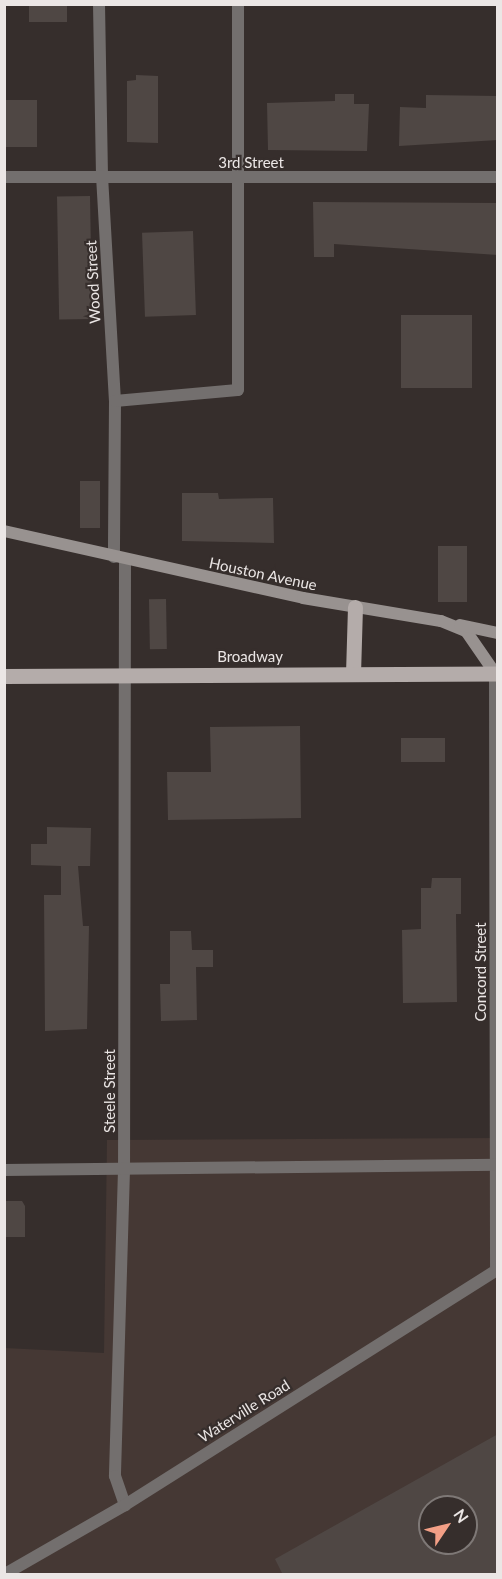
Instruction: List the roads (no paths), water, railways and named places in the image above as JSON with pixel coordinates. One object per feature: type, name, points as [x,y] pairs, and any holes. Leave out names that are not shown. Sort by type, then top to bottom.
[{"type":"main road","points":[[353,674],[355,607]]},
{"type":"main road","name":"Broadway","points":[[4,676],[496,673]]},
{"type":"street","name":"Wood Street","points":[[99,4],[102,176],[115,401],[119,559],[127,675]]},
{"type":"street","points":[[115,401],[237,390],[238,4]]},
{"type":"street","name":"3rd Street","points":[[4,177],[102,176],[239,179],[498,177]]},
{"type":"street","name":"Houston Avenue","points":[[4,531],[119,559],[355,607],[441,621],[466,631],[496,673]]},
{"type":"street","points":[[441,621],[498,633]]},
{"type":"street","name":"Concord Street","points":[[496,673],[497,1270]]},
{"type":"street","name":"Steele Street","points":[[125,1505],[115,1476],[124,1170],[127,675]]},
{"type":"street","points":[[4,1170],[497,1165]]},
{"type":"street","name":"Waterville Road","points":[[4,1575],[125,1505],[497,1270]]}]
